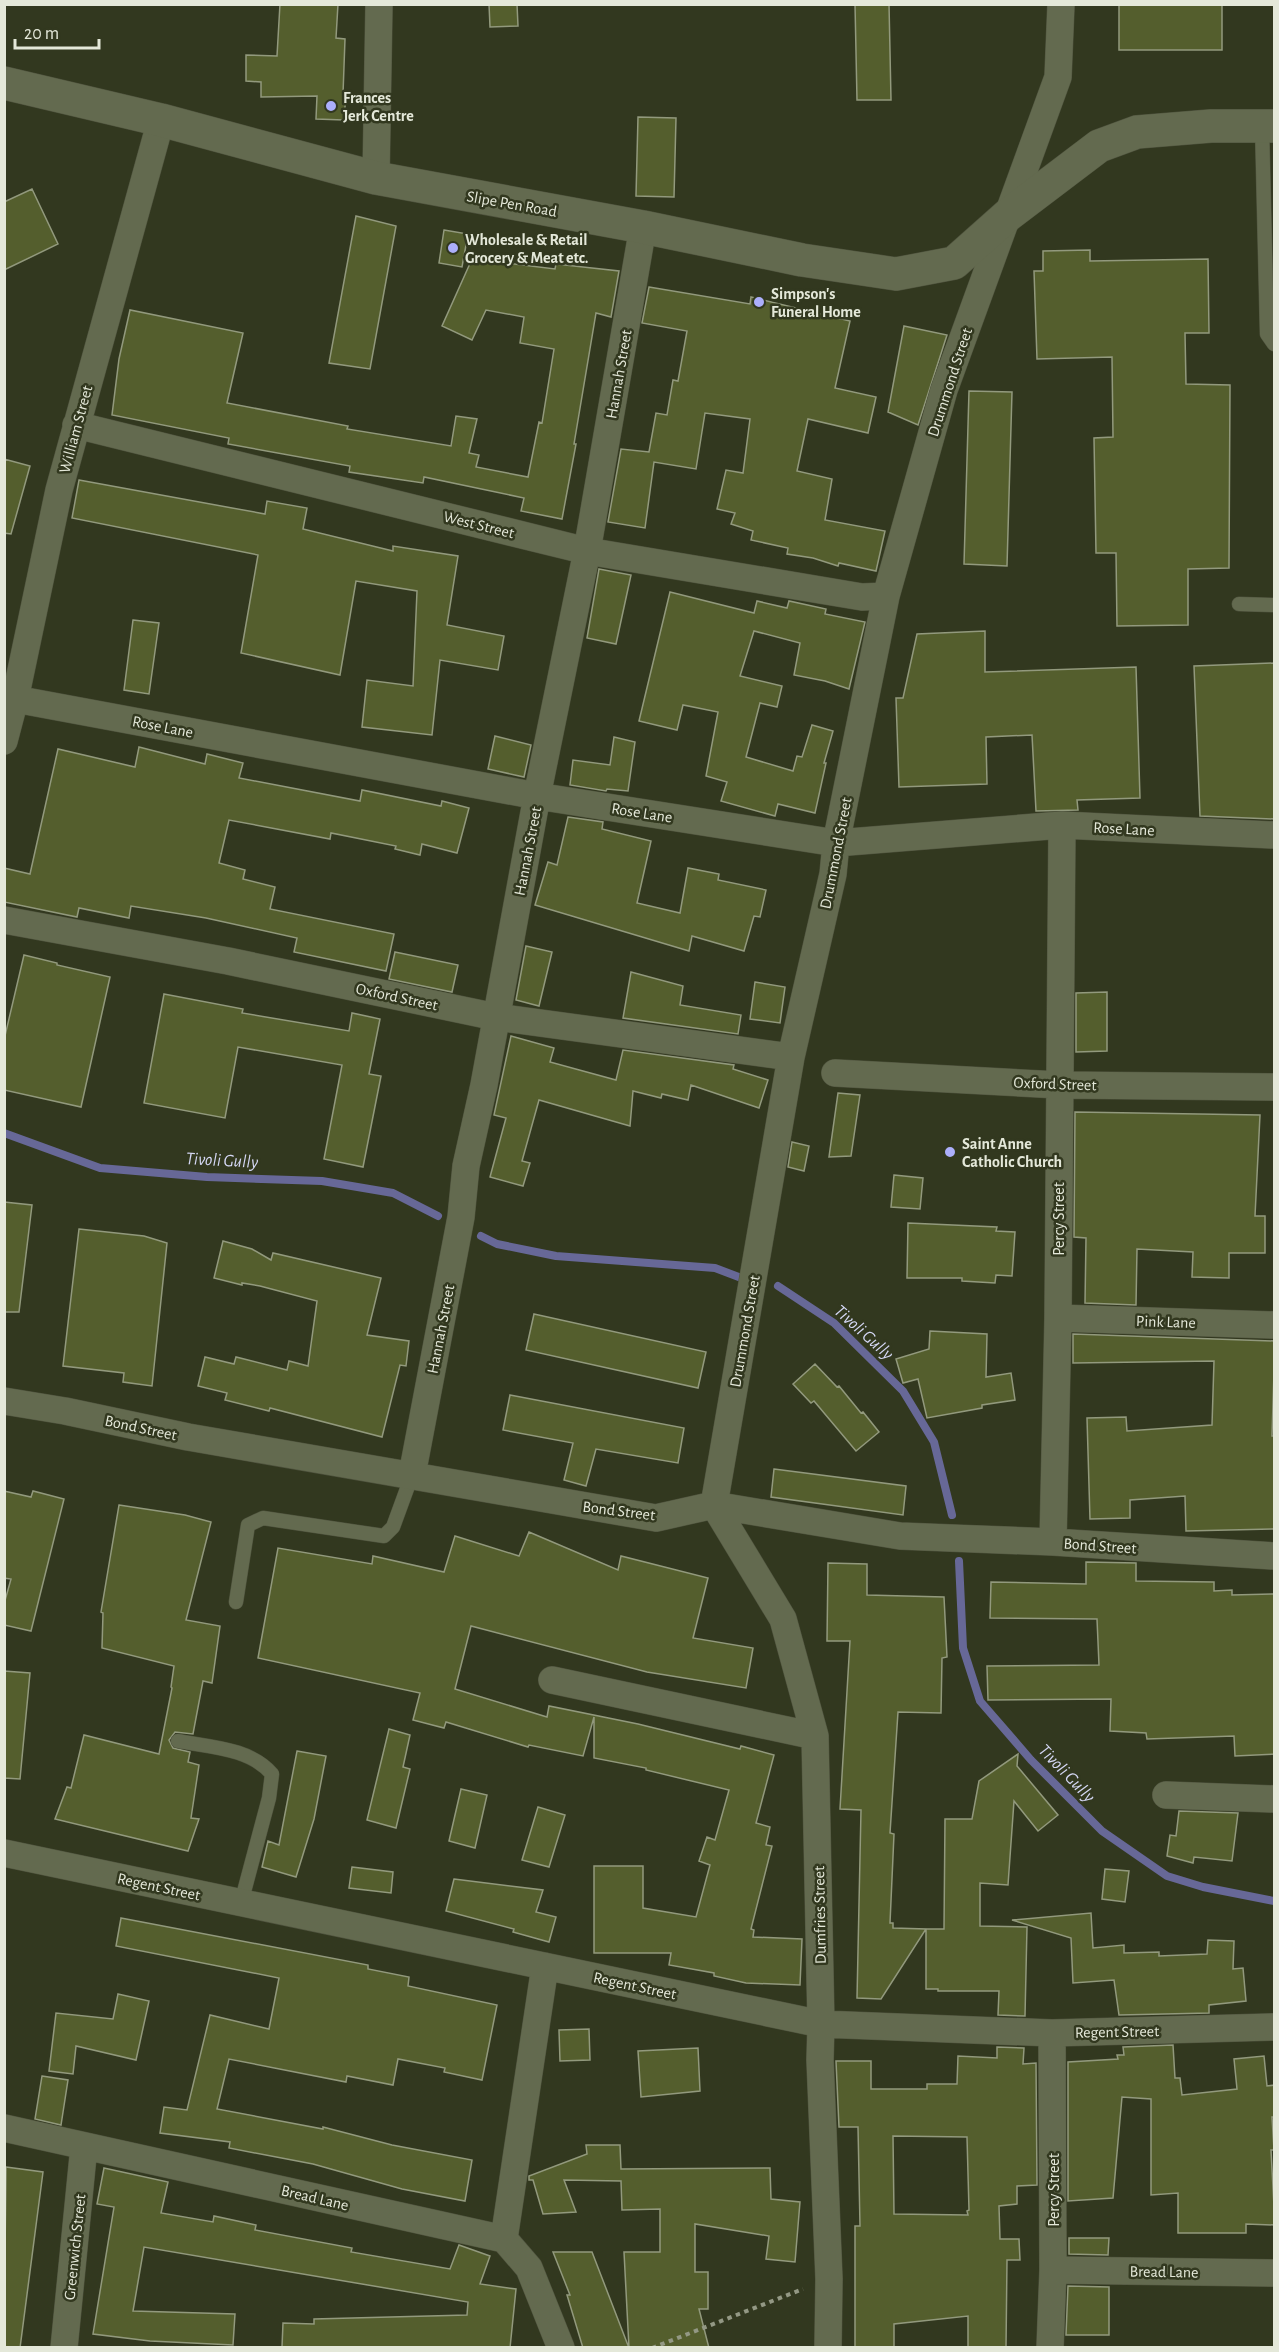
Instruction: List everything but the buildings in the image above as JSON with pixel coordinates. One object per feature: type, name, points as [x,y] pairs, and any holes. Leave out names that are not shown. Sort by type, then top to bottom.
[{"type":"street","points":[[376,178],[379,4]]},
{"type":"street","name":"Drummond Street","points":[[714,1505],[791,1057],[833,873],[836,843],[886,596],[944,390],[1058,77],[1061,4]]},
{"type":"street","name":"Slipe Pen Road","points":[[4,83],[161,120],[376,178],[643,227],[802,260],[896,274],[954,263],[1008,215]]},
{"type":"street","name":"William Street","points":[[4,741],[59,490],[161,120]]},
{"type":"street","points":[[1008,215],[1100,146],[1137,132],[1211,126],[1268,126]]},
{"type":"street","name":"Hannah Street","points":[[412,1475],[461,1217],[466,1166],[587,551],[643,227]]},
{"type":"street","name":"West Street","points":[[76,425],[587,551],[862,597],[886,596]]},
{"type":"street","name":"Rose Lane","points":[[15,699],[537,796],[836,843],[1062,825],[1275,835]]},
{"type":"street","name":"Percy Street","points":[[1053,1542],[1058,1318],[1062,825]]},
{"type":"street","name":"Oxford Street","points":[[4,920],[228,961],[496,1017],[791,1057]]},
{"type":"street","name":"Oxford Street","points":[[835,1073],[1059,1085],[1275,1087]]},
{"type":"street","name":"Pink Lane","points":[[1058,1318],[1275,1324]]},
{"type":"street","name":"Bond Street","points":[[4,1401],[65,1411],[188,1437],[656,1518],[714,1505],[900,1536],[1053,1542],[1275,1556]]},
{"type":"street","name":"Dumfries Street","points":[[714,1505],[783,1619],[815,1736],[820,2060],[829,2279],[828,2348]]},
{"type":"street","points":[[552,1680],[815,1736]]},
{"type":"street","points":[[1166,1795],[1275,1799]]},
{"type":"street","name":"Regent Street","points":[[4,1853],[821,2024],[1052,2033],[1275,2027]]},
{"type":"street","points":[[545,1966],[504,2239],[529,2268],[561,2348]]},
{"type":"street","name":"Percy Street","points":[[1050,2348],[1053,2270],[1052,2033]]},
{"type":"street","name":"Bread Lane","points":[[4,2128],[504,2239]]},
{"type":"street","name":"Greenwich Street","points":[[64,2348],[84,2146]]},
{"type":"street","name":"Bread Lane","points":[[1053,2270],[1275,2273]]},
{"type":"lane","points":[[1268,126],[1270,269],[1266,334],[1275,344]]},
{"type":"lane","points":[[1239,604],[1275,605]]},
{"type":"lane","points":[[236,1602],[248,1525],[263,1518],[384,1536],[393,1527],[412,1475]]},
{"type":"lane","points":[[177,1741],[229,1750],[263,1764],[272,1774],[269,1798],[241,1903]]},
{"type":"path","points":[[652,2348],[829,2279]]},
{"type":"waterway","name":"Tivoli Gully","points":[[4,1133],[100,1168],[207,1177],[322,1181],[393,1193],[438,1216]]},
{"type":"waterway","name":"Tivoli Gully","points":[[481,1236],[497,1244],[556,1256],[715,1268],[744,1279]]},
{"type":"waterway","name":"Tivoli Gully","points":[[778,1286],[834,1323],[903,1391],[934,1442],[952,1515]]},
{"type":"waterway","name":"Tivoli Gully","points":[[959,1561],[963,1648],[980,1701],[1031,1760],[1102,1831],[1167,1876],[1203,1887],[1274,1901]]},
{"type":"place","name":"Frances Jerk Centre","points":[[331,106]]},
{"type":"place","name":"Wholesale & Retail Grocery & Meat etc.","points":[[453,248]]},
{"type":"place","name":"Simpson's Funeral Home","points":[[759,302]]},
{"type":"place","name":"Saint Anne Catholic Church","points":[[950,1152]]}]
